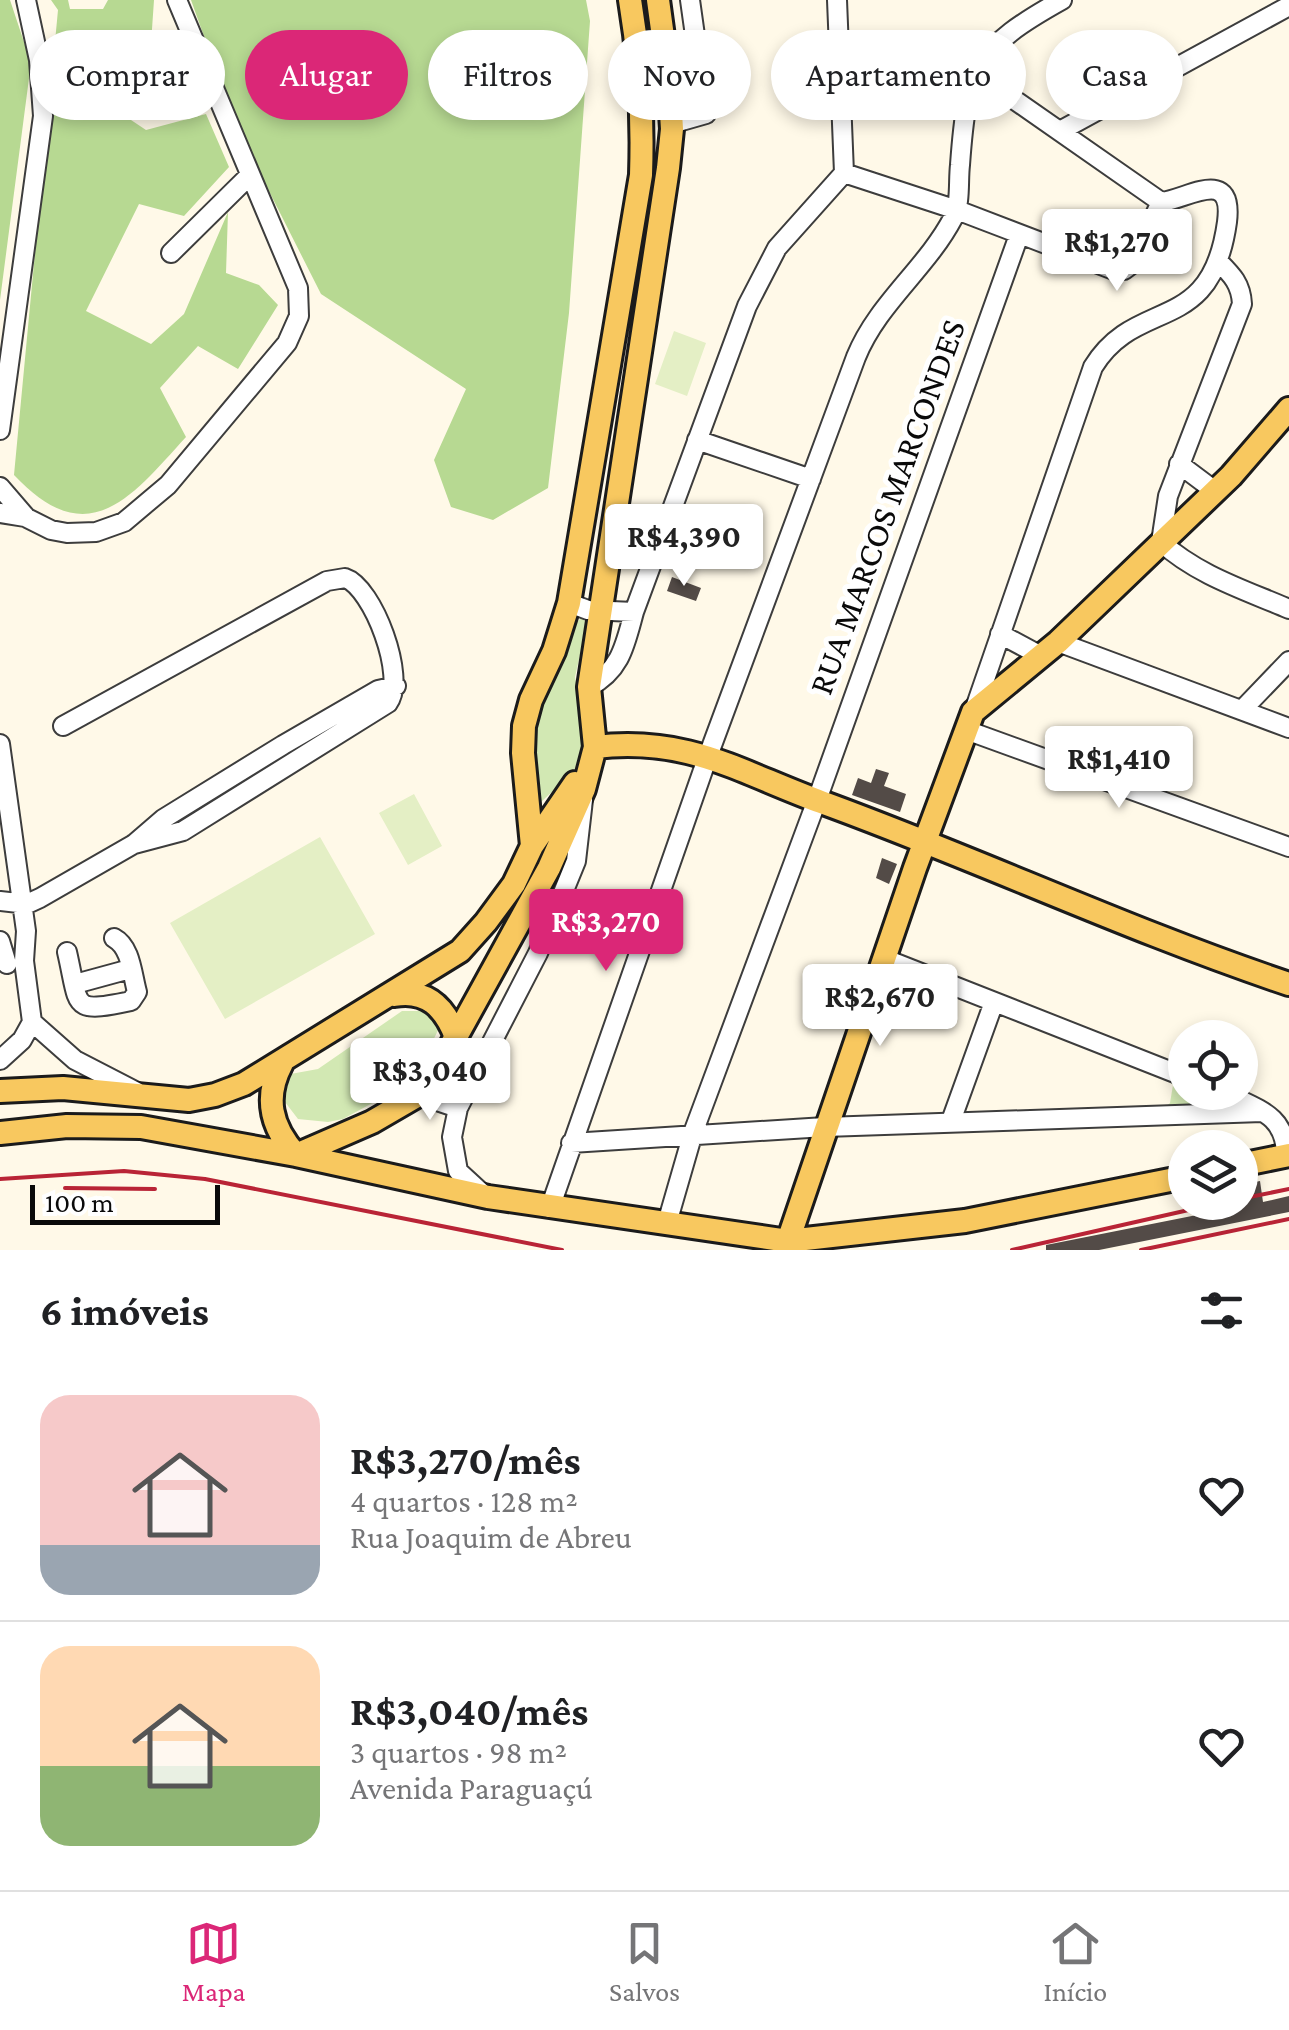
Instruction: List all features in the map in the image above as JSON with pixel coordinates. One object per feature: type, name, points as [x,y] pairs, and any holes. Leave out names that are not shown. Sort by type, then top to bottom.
[{"type":"main road","points":[[532,846],[524,726],[530,700],[554,651],[569,603],[641,174],[643,111],[630,0]]},
{"type":"main road","points":[[296,1154],[392,1112],[424,1089],[550,868],[584,789],[596,747],[589,687],[599,610],[661,226],[671,124],[658,0]]},
{"type":"main road","points":[[788,1241],[883,958],[969,721],[1215,491],[1289,409]]},
{"type":"main road","points":[[596,747],[627,743],[664,745],[708,756],[926,840],[1212,958],[1289,984]]},
{"type":"main road","points":[[0,1092],[63,1088],[176,1100],[203,1098],[244,1084],[282,1063],[443,963],[474,937],[514,884],[545,823],[596,747]]},
{"type":"main road","points":[[390,996],[408,992],[436,1004],[450,1021],[456,1037]]},
{"type":"main road","points":[[282,1063],[273,1081],[271,1108],[282,1138],[296,1154]]},
{"type":"main road","points":[[0,1133],[67,1126],[141,1127],[296,1154],[550,1208],[788,1241],[965,1222],[1168,1181]]},
{"type":"main road","points":[[1258,1161],[1287,1155]]},
{"type":"street","points":[[0,430],[43,116],[39,60],[26,0]]},
{"type":"street","points":[[177,0],[189,30]]},
{"type":"street","points":[[671,124],[706,114],[690,0]]},
{"type":"street","points":[[589,687],[603,680],[622,656],[634,612],[747,306],[771,259],[844,173],[837,0]]},
{"type":"street","points":[[1012,30],[1062,0]]},
{"type":"street","points":[[1060,131],[1289,6]]},
{"type":"street","points":[[1026,108],[1161,202],[1172,202],[1206,188],[1220,194],[1228,209],[1220,262],[1190,302],[1113,340],[1093,367],[969,721],[1289,847]]},
{"type":"street","points":[[0,513],[26,517],[52,530],[82,534],[112,527],[140,512],[168,486],[287,343],[299,316],[298,288],[225,120]]},
{"type":"street","points":[[550,1208],[708,756],[866,332],[924,264],[957,210],[964,120]]},
{"type":"street","points":[[844,173],[957,210],[1114,270],[1124,270],[1132,264],[1161,202]]},
{"type":"street","points":[[171,253],[248,176]]},
{"type":"street","name":"RUA MARCOS MARCONDES","points":[[668,1222],[693,1133],[818,800],[1019,235]]},
{"type":"street","points":[[1220,262],[1242,291],[1242,304],[1168,496],[1161,542],[1203,572],[1289,609]]},
{"type":"street","points":[[698,440],[810,479]]},
{"type":"street","points":[[1180,464],[1215,491]]},
{"type":"street","points":[[0,487],[26,517]]},
{"type":"street","points":[[63,726],[326,581],[344,578],[362,588],[388,650],[396,686],[388,702],[369,718],[183,831],[134,844]]},
{"type":"street","points":[[569,603],[578,608],[634,612]]},
{"type":"street","points":[[1000,634],[1289,728]]},
{"type":"street","points":[[1242,710],[1289,661]]},
{"type":"street","points":[[0,901],[21,903],[40,898],[134,844],[163,818],[359,700],[396,686]]},
{"type":"street","points":[[359,700],[369,718]]},
{"type":"street","points":[[0,744],[26,931],[24,961],[32,1022],[22,1040],[0,1060]]},
{"type":"street","points":[[282,746],[292,764]]},
{"type":"street","points":[[488,1197],[458,1171],[452,1137],[458,1108],[538,953],[576,861],[584,789]]},
{"type":"street","points":[[514,931],[538,953]]},
{"type":"street","points":[[67,952],[78,1000],[92,1009],[131,1001],[137,992],[126,949],[121,940],[114,938]]},
{"type":"street","points":[[0,942],[7,964]]},
{"type":"street","points":[[883,958],[1168,1070]]},
{"type":"street","points":[[75,984],[130,969]]},
{"type":"street","points":[[951,1122],[994,1002]]},
{"type":"street","points":[[32,1022],[75,1060],[142,1094]]},
{"type":"street","points":[[424,1089],[440,1102],[458,1108]]},
{"type":"street","points":[[571,1143],[693,1133],[951,1122],[1168,1105]]},
{"type":"street","points":[[1256,1110],[1280,1126],[1287,1155]]},
{"type":"green space","points":[[0,0],[10,0],[30,71],[0,300]]},
{"type":"green space","points":[[51,0],[68,0],[70,9],[103,9],[108,0],[154,0],[152,30],[56,30],[58,10]]},
{"type":"green space","points":[[191,0],[586,0],[590,21],[588,49],[588,30],[428,30],[428,120],[583,120],[569,313],[548,488],[493,520],[451,507],[434,460],[466,389],[321,294],[236,126],[225,95],[225,30],[202,30]]},
{"type":"green space","points":[[48,120],[131,120],[146,130],[184,120],[209,120],[229,167],[184,216],[139,204],[86,311],[151,344],[184,314],[228,212],[226,273],[259,285],[278,305],[238,369],[198,346],[160,388],[186,437],[128,496],[87,514],[65,511],[41,499],[14,475]]},
{"type":"green space","points":[[674,331],[706,343],[687,396],[655,384]]},
{"type":"green space","points":[[582,617],[587,624],[575,677],[586,734],[583,756],[571,774],[540,803],[532,756],[535,733],[549,688]]},
{"type":"green space","points":[[414,794],[442,846],[408,865],[379,813]]},
{"type":"green space","points":[[320,837],[375,934],[225,1019],[170,923]]},
{"type":"green space","points":[[402,1011],[429,1011],[439,1028],[423,1062],[389,1094],[343,1119],[298,1119],[285,1102],[285,1075],[318,1069]]},
{"type":"building","points":[[672,577],[701,588],[696,601],[667,591]]},
{"type":"building","points":[[876,769],[889,773],[884,786],[906,794],[900,812],[852,795],[858,778],[871,783]]},
{"type":"building","points":[[882,858],[897,864],[889,884],[876,878]]},
{"type":"building","points":[[1258,1181],[1263,1202],[1289,1196],[1289,1212],[1258,1218]]},
{"type":"building","points":[[1172,1220],[1249,1220],[1099,1250],[1046,1250],[1046,1245]]},
{"type":"railway","points":[[0,1179],[124,1171],[205,1179],[562,1250]]},
{"type":"railway","points":[[65,1188],[155,1189]]},
{"type":"railway","points":[[1258,1195],[1289,1189]]},
{"type":"railway","points":[[1012,1250],[1168,1215]]},
{"type":"railway","points":[[1141,1250],[1289,1219]]}]
